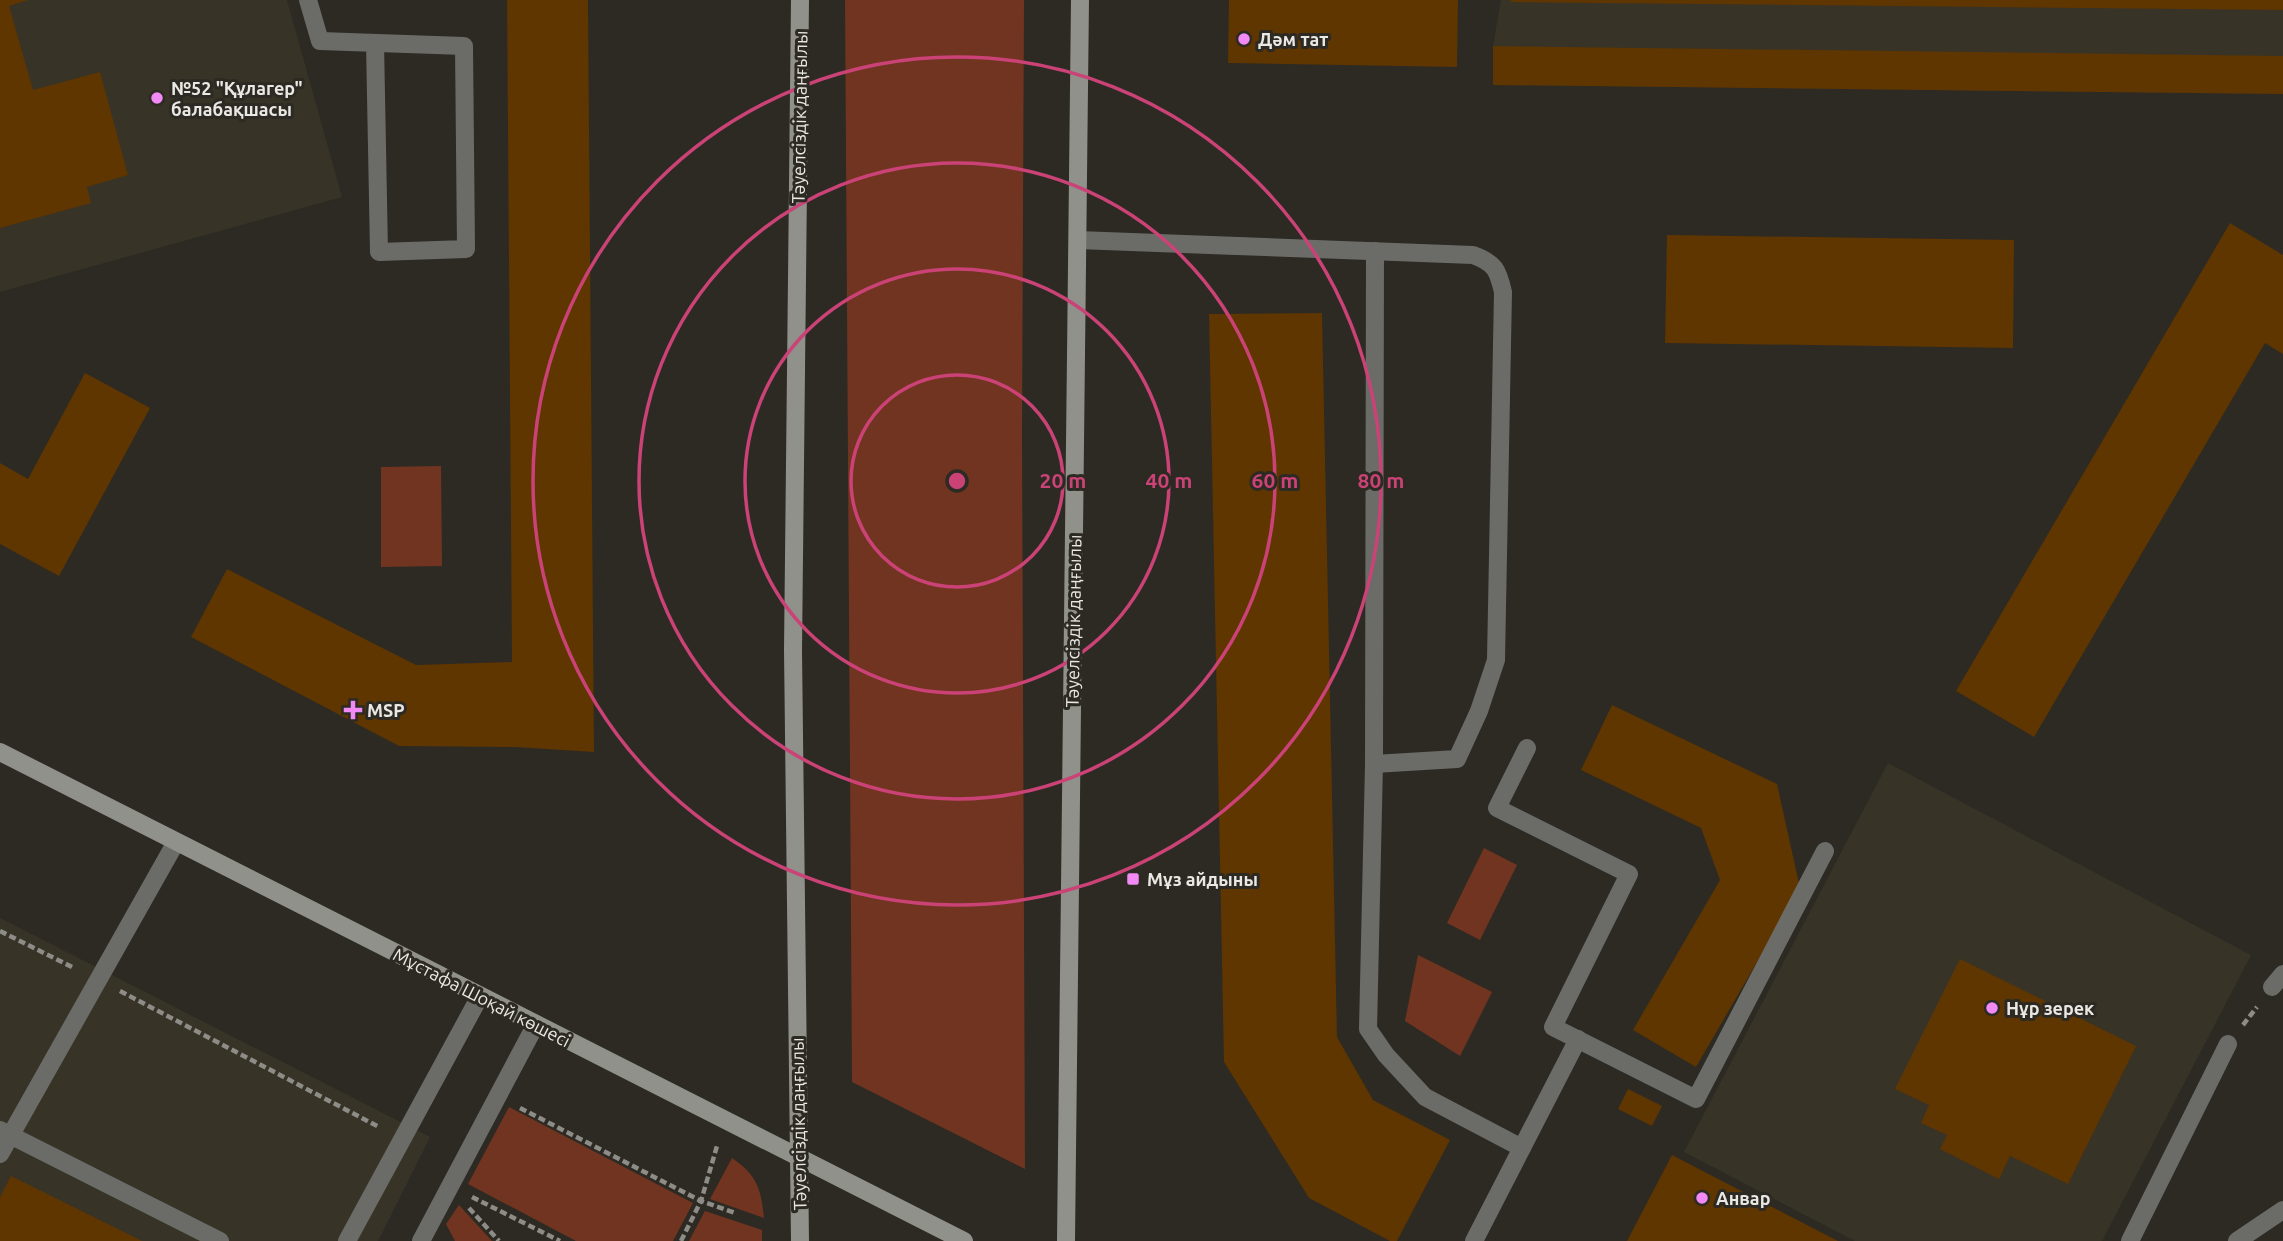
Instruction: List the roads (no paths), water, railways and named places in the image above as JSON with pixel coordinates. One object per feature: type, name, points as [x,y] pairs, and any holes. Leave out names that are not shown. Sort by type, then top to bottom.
[{"type":"street","name":"Тәуелсіздік даңғылы","points":[[800,0],[793,650],[800,1241]]},
{"type":"street","name":"Тәуелсіздік даңғылы","points":[[1066,1241],[1080,0]]},
{"type":"street","name":"Мұстафа Шоқай көшесі","points":[[0,752],[964,1241]]},
{"type":"lane","points":[[308,0],[320,41],[375,43],[464,47],[466,249],[379,252],[375,43]]},
{"type":"lane","points":[[1078,240],[1473,255],[1486,260],[1498,272],[1503,292],[1496,660],[1479,711],[1457,759],[1374,764]]},
{"type":"lane","points":[[1375,251],[1374,764],[1368,1029],[1386,1055],[1425,1097],[1522,1148]]},
{"type":"lane","points":[[1527,748],[1497,808],[1629,874],[1553,1027],[1696,1099],[1825,851]]},
{"type":"lane","points":[[0,1154],[5,1133],[98,980],[176,842]]},
{"type":"lane","points":[[347,1241],[480,996]]},
{"type":"lane","points":[[421,1241],[536,1024]]},
{"type":"lane","points":[[1474,1241],[1578,1039]]},
{"type":"lane","points":[[2130,1241],[2228,1044]]},
{"type":"lane","points":[[5,1133],[220,1241]]},
{"type":"lane","points":[[2237,1241],[2283,1210]]},
{"type":"place","name":"Дәм тат","points":[[1244,39]]},
{"type":"place","name":"№52 \"Құлагер\" балабақшасы","points":[[157,98]]},
{"type":"place","name":"MSP","points":[[353,710]]},
{"type":"place","name":"Мұз айдыны","points":[[1133,879]]},
{"type":"place","name":"Нұр зерек","points":[[1992,1008]]},
{"type":"place","name":"Анвар","points":[[1702,1198]]}]
